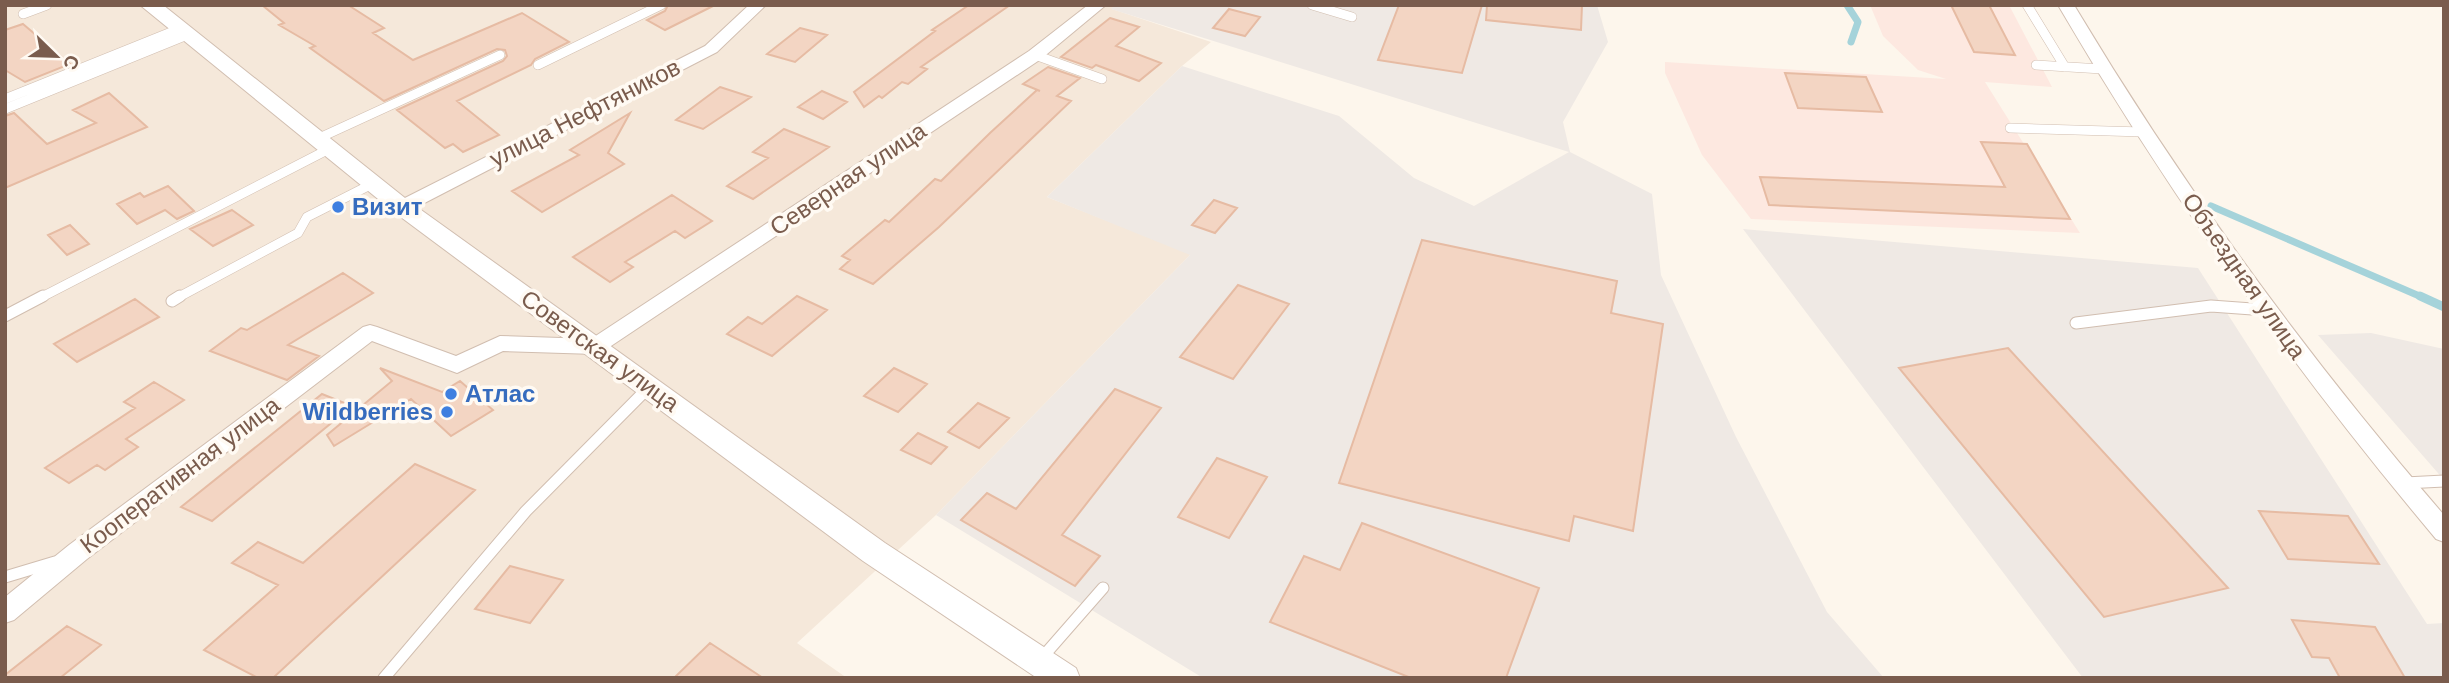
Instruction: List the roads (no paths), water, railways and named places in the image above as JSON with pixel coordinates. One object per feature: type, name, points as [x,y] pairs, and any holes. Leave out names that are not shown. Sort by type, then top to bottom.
[{"type":"street","name":"улица Нефтяников","points":[[402,207],[711,49],[758,5]]},
{"type":"street","name":"Северная улица","points":[[595,347],[1035,55],[1098,5]]},
{"type":"street","name":"Объездная улица","points":[[2066,5],[2102,69],[2143,132],[2266,310],[2401,483],[2444,532]]},
{"type":"street","name":"Советская улица","points":[[151,6],[402,207],[874,552],[1064,678]]},
{"type":"street","name":"Кооперативная улица","points":[[5,612],[71,558],[370,332],[457,365],[500,343],[595,347]]},
{"type":"lane","points":[[23,14],[47,5]]},
{"type":"lane","points":[[538,65],[661,5]]},
{"type":"lane","points":[[1312,5],[1352,17]]},
{"type":"lane","points":[[2028,5],[2065,67]]},
{"type":"lane","points":[[5,99],[183,32]]},
{"type":"lane","points":[[5,109],[183,32]]},
{"type":"lane","points":[[5,316],[323,144],[500,55]]},
{"type":"lane","points":[[1035,55],[1102,79]]},
{"type":"lane","points":[[2036,65],[2102,69]]},
{"type":"lane","points":[[2010,128],[2143,132]]},
{"type":"lane","points":[[172,301],[299,233],[307,216],[372,184]]},
{"type":"lane","points":[[2076,323],[2211,306],[2266,310]]},
{"type":"lane","points":[[384,678],[526,510],[649,387]]},
{"type":"lane","points":[[2401,483],[2444,481]]},
{"type":"lane","points":[[5,577],[71,558]]},
{"type":"lane","points":[[1039,661],[1103,589]]},
{"type":"waterway","points":[[1847,5],[1858,22],[1851,42]]},
{"type":"waterway","points":[[2211,206],[2424,298]]},
{"type":"waterway","points":[[2420,296],[2444,307]]},
{"type":"place","name":"Визит","points":[[338,207]]},
{"type":"place","name":"Атлас","points":[[451,394]]},
{"type":"place","name":"Wildberries","points":[[447,412]]}]
